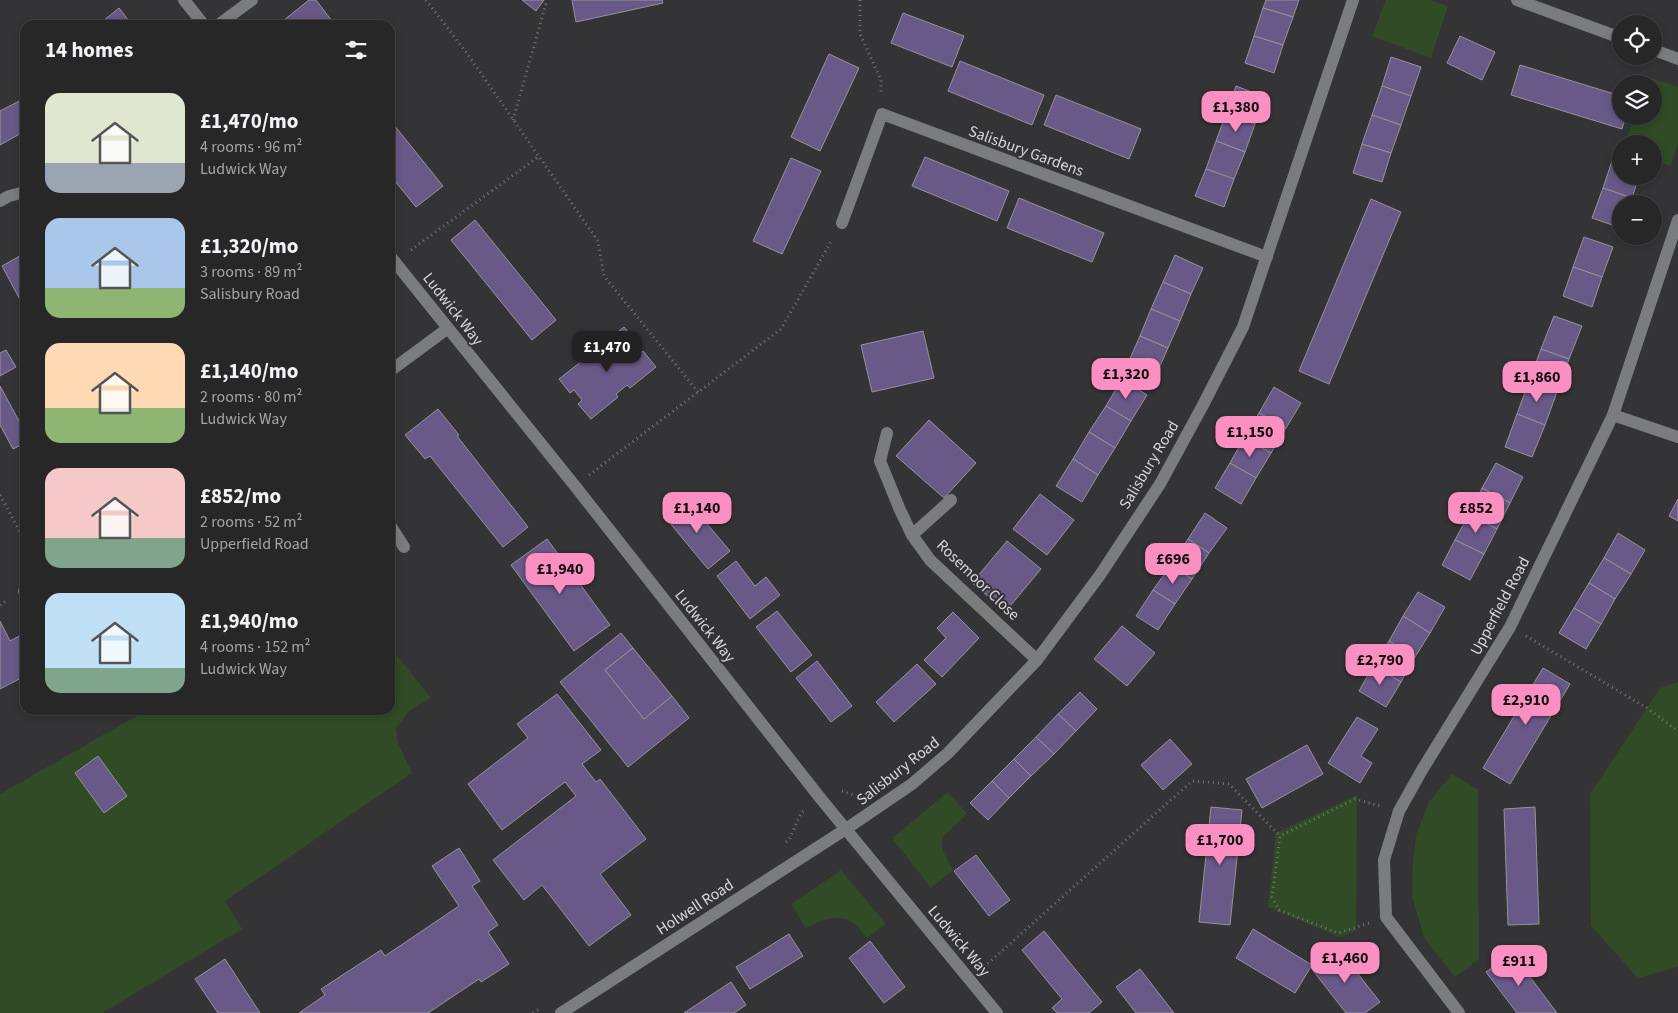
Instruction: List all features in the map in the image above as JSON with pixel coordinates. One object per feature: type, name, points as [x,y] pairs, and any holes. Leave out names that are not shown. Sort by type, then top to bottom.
[{"type":"street","points":[[184,0],[200,20]]},
{"type":"street","points":[[225,20],[252,0]]},
{"type":"street","name":"Salisbury Road","points":[[846,830],[912,784],[948,753],[1038,660],[1100,575],[1160,484],[1243,327],[1353,0]]},
{"type":"street","points":[[1517,0],[1612,35]]},
{"type":"street","points":[[1662,53],[1678,59]]},
{"type":"street","points":[[842,223],[882,114]]},
{"type":"street","name":"Salisbury Gardens","points":[[882,114],[1267,257]]},
{"type":"street","points":[[0,201],[20,193]]},
{"type":"street","name":"Upperfield Road","points":[[1386,917],[1384,860],[1399,811],[1510,627],[1613,415],[1678,220]]},
{"type":"street","name":"Ludwick Way","points":[[395,263],[821,799],[997,1013]]},
{"type":"street","points":[[395,367],[447,329]]},
{"type":"street","points":[[1613,415],[1678,437]]},
{"type":"street","name":"Rosemoor Close","points":[[887,433],[880,461],[912,535],[930,560],[1038,660]]},
{"type":"street","points":[[912,535],[951,500]]},
{"type":"street","points":[[395,533],[404,547]]},
{"type":"street","name":"Holwell Road","points":[[561,1013],[846,830]]},
{"type":"street","points":[[1386,917],[1459,1013]]},
{"type":"path","points":[[426,0],[466,52],[598,241],[604,276],[698,392]]},
{"type":"path","points":[[513,120],[547,0]]},
{"type":"path","points":[[860,0],[860,34],[881,80],[882,114]]},
{"type":"path","points":[[395,257],[538,157]]},
{"type":"path","points":[[574,486],[781,329],[842,223]]},
{"type":"path","points":[[0,495],[20,532]]},
{"type":"path","points":[[1510,627],[1647,708],[1678,731]]},
{"type":"path","points":[[970,979],[1192,781],[1229,784],[1280,836]]},
{"type":"path","points":[[834,788],[856,796]]},
{"type":"path","points":[[789,840],[801,813],[821,799]]},
{"type":"path","points":[[1280,836],[1355,799],[1399,811]]},
{"type":"path","points":[[1280,836],[1272,897],[1279,910],[1338,933],[1386,917]]},
{"type":"green space","points":[[1386,0],[1431,0],[1448,6],[1431,58],[1372,36]]},
{"type":"green space","points":[[1662,82],[1678,87],[1678,144],[1670,166],[1662,163],[1662,135],[1628,135],[1631,125],[1662,125]]},
{"type":"green space","points":[[395,653],[431,698],[409,711],[396,728],[398,743],[412,773],[225,901],[242,929],[102,1013],[0,1013],[0,794],[138,715],[395,715]]},
{"type":"green space","points":[[1678,682],[1678,967],[1638,978],[1591,926],[1590,794],[1660,688]]},
{"type":"green space","points":[[1452,774],[1478,790],[1479,959],[1455,977],[1424,938],[1412,895],[1416,835],[1429,802]]},
{"type":"green space","points":[[948,792],[967,814],[942,838],[942,849],[953,870],[931,888],[892,838]]},
{"type":"green space","points":[[1357,795],[1356,931],[1339,937],[1268,907],[1276,833]]},
{"type":"green space","points":[[841,870],[886,924],[867,938],[856,925],[844,918],[831,918],[806,928],[791,904]]},
{"type":"building","points":[[309,0],[316,0],[331,20],[284,20]]},
{"type":"building","points":[[522,0],[544,0],[536,11]]},
{"type":"building","points":[[572,0],[662,0],[663,3],[576,22]]},
{"type":"building","points":[[1266,0],[1299,0],[1293,17],[1263,8]]},
{"type":"building","points":[[119,8],[128,20],[104,20]]},
{"type":"building","points":[[1263,8],[1293,17],[1283,45],[1254,36]]},
{"type":"building","points":[[903,13],[964,36],[952,67],[891,43]]},
{"type":"building","points":[[1254,36],[1283,45],[1274,73],[1245,63]]},
{"type":"building","points":[[1460,36],[1495,52],[1482,80],[1447,63]]},
{"type":"building","points":[[829,54],[859,68],[820,151],[791,137]]},
{"type":"building","points":[[1391,57],[1421,67],[1411,96],[1382,86]]},
{"type":"building","points":[[960,61],[1044,95],[1032,125],[948,91]]},
{"type":"building","points":[[1520,65],[1612,93],[1612,125],[1623,125],[1622,129],[1511,95]]},
{"type":"building","points":[[1236,86],[1265,97],[1255,124],[1226,114]]},
{"type":"building","points":[[1382,86],[1411,96],[1401,125],[1372,115]]},
{"type":"building","points":[[1056,95],[1141,129],[1129,159],[1044,125]]},
{"type":"building","points":[[20,101],[20,134],[0,145],[0,111]]},
{"type":"building","points":[[1226,114],[1255,124],[1245,152],[1216,141]]},
{"type":"building","points":[[1372,115],[1401,125],[1391,153],[1362,144]]},
{"type":"building","points":[[395,126],[443,186],[416,207],[395,181]]},
{"type":"building","points":[[1216,141],[1245,152],[1234,179],[1206,169]]},
{"type":"building","points":[[1362,144],[1391,153],[1382,182],[1353,173]]},
{"type":"building","points":[[925,157],[1009,191],[997,221],[912,186]]},
{"type":"building","points":[[791,158],[821,171],[782,254],[753,241]]},
{"type":"building","points":[[1612,161],[1612,185],[1636,185],[1633,195],[1623,195],[1603,188]]},
{"type":"building","points":[[1206,169],[1234,179],[1224,207],[1195,196]]},
{"type":"building","points":[[1603,188],[1623,195],[1612,195],[1612,225],[1592,218]]},
{"type":"building","points":[[1019,198],[1104,233],[1092,262],[1007,228]]},
{"type":"building","points":[[1371,199],[1401,212],[1329,384],[1299,371]]},
{"type":"building","points":[[475,220],[556,320],[532,340],[451,240]]},
{"type":"building","points":[[1584,237],[1613,247],[1602,277],[1573,267]]},
{"type":"building","points":[[1175,255],[1203,268],[1191,294],[1163,282]]},
{"type":"building","points":[[20,256],[20,300],[2,266]]},
{"type":"building","points":[[1573,267],[1602,277],[1592,307],[1563,296]]},
{"type":"building","points":[[1163,282],[1191,294],[1180,321],[1151,309]]},
{"type":"building","points":[[1151,309],[1180,321],[1168,348],[1140,336]]},
{"type":"building","points":[[1554,316],[1582,326],[1569,359],[1541,349]]},
{"type":"building","points":[[624,327],[635,340],[630,343],[639,354],[643,351],[656,367],[630,388],[627,385],[616,394],[618,397],[591,419],[578,404],[582,400],[574,390],[570,393],[559,379],[587,357],[590,361],[600,352],[597,348]]},
{"type":"building","points":[[923,331],[934,378],[872,392],[861,345]]},
{"type":"building","points":[[1140,336],[1168,348],[1156,375],[1128,363]]},
{"type":"building","points":[[1541,349],[1569,359],[1557,392],[1529,381]]},
{"type":"building","points":[[6,350],[16,367],[0,376],[0,353]]},
{"type":"building","points":[[1122,379],[1147,395],[1131,421],[1106,406]]},
{"type":"building","points":[[1529,381],[1557,392],[1545,425],[1517,414]]},
{"type":"building","points":[[0,386],[20,423],[20,446],[13,449],[0,425]]},
{"type":"building","points":[[1274,387],[1301,403],[1286,428],[1259,413]]},
{"type":"building","points":[[1106,406],[1131,421],[1115,448],[1089,432]]},
{"type":"building","points":[[438,409],[528,527],[503,547],[430,456],[425,459],[405,435]]},
{"type":"building","points":[[1259,413],[1286,428],[1271,453],[1244,438]]},
{"type":"building","points":[[1517,414],[1545,425],[1532,457],[1505,447]]},
{"type":"building","points":[[929,420],[976,463],[944,498],[896,456]]},
{"type":"building","points":[[1089,432],[1115,448],[1098,475],[1073,459]]},
{"type":"building","points":[[1244,438],[1271,453],[1256,478],[1230,463]]},
{"type":"building","points":[[1073,459],[1098,475],[1082,502],[1056,486]]},
{"type":"building","points":[[1230,463],[1256,478],[1241,504],[1215,488]]},
{"type":"building","points":[[1496,463],[1523,477],[1510,503],[1482,488]]},
{"type":"building","points":[[1482,488],[1510,503],[1497,529],[1469,514]]},
{"type":"building","points":[[1040,494],[1074,520],[1047,555],[1013,529]]},
{"type":"building","points":[[685,498],[730,551],[708,569],[664,516]]},
{"type":"building","points":[[1678,499],[1678,521],[1669,516]]},
{"type":"building","points":[[1205,513],[1227,528],[1209,553],[1188,539]]},
{"type":"building","points":[[1469,514],[1497,529],[1484,554],[1455,540]]},
{"type":"building","points":[[1618,533],[1645,550],[1631,574],[1604,558]]},
{"type":"building","points":[[547,539],[610,625],[574,651],[511,565]]},
{"type":"building","points":[[1188,539],[1209,553],[1192,579],[1171,565]]},
{"type":"building","points":[[1455,540],[1484,554],[1470,580],[1442,565]]},
{"type":"building","points":[[1007,541],[1041,569],[1006,611],[972,583]]},
{"type":"building","points":[[1604,558],[1631,574],[1615,599],[1589,583]]},
{"type":"building","points":[[736,561],[755,586],[766,577],[780,595],[750,619],[717,576]]},
{"type":"building","points":[[1171,565],[1192,579],[1175,604],[1153,590]]},
{"type":"building","points":[[1589,583],[1615,599],[1601,624],[1574,608]]},
{"type":"building","points":[[1153,590],[1175,604],[1158,630],[1136,616]]},
{"type":"building","points":[[1418,592],[1445,607],[1430,633],[1403,616]]},
{"type":"building","points":[[1574,608],[1601,624],[1586,649],[1559,633]]},
{"type":"building","points":[[777,611],[812,655],[791,672],[756,627]]},
{"type":"building","points":[[953,612],[979,638],[942,677],[924,660],[946,638],[937,628]]},
{"type":"building","points":[[1403,616],[1430,633],[1415,657],[1389,641]]},
{"type":"building","points":[[0,621],[10,641],[20,636],[20,679],[0,689]]},
{"type":"building","points":[[1122,626],[1155,653],[1127,686],[1094,659]]},
{"type":"building","points":[[621,633],[633,648],[605,670],[644,719],[672,696],[689,718],[628,767],[560,682]]},
{"type":"building","points":[[1389,641],[1415,657],[1401,682],[1373,666]]},
{"type":"building","points":[[633,648],[672,696],[644,719],[605,670]]},
{"type":"building","points":[[817,661],[852,706],[831,722],[796,678]]},
{"type":"building","points":[[917,664],[936,684],[894,722],[876,702]]},
{"type":"building","points":[[1373,666],[1401,682],[1386,707],[1359,691]]},
{"type":"building","points":[[1543,668],[1570,684],[1510,784],[1483,768]]},
{"type":"building","points":[[1080,692],[1097,709],[1076,731],[1058,714]]},
{"type":"building","points":[[557,694],[601,750],[582,764],[596,782],[600,779],[646,839],[600,874],[631,915],[589,946],[542,885],[524,900],[493,860],[576,796],[565,782],[502,830],[468,784],[528,738],[517,724]]},
{"type":"building","points":[[1058,714],[1076,731],[1054,754],[1036,737]]},
{"type":"building","points":[[1357,717],[1378,729],[1361,756],[1372,763],[1360,783],[1328,763]]},
{"type":"building","points":[[1036,737],[1054,754],[1031,776],[1014,759]]},
{"type":"building","points":[[1170,739],[1192,764],[1163,790],[1141,765]]},
{"type":"building","points":[[1307,745],[1323,774],[1262,808],[1246,779]]},
{"type":"building","points":[[98,756],[127,796],[104,813],[75,773]]},
{"type":"building","points":[[1014,759],[1031,776],[1009,798],[992,781]]},
{"type":"building","points":[[992,781],[1009,798],[988,820],[970,803]]},
{"type":"building","points":[[1211,807],[1242,810],[1230,925],[1199,922]]},
{"type":"building","points":[[1535,807],[1539,924],[1508,925],[1504,809]]},
{"type":"building","points":[[459,848],[480,881],[472,886],[498,925],[488,932],[509,964],[481,982],[479,979],[428,1013],[299,1013],[325,995],[321,989],[381,950],[385,956],[459,906],[432,866]]},
{"type":"building","points":[[976,855],[1010,900],[989,916],[954,871]]},
{"type":"building","points":[[1253,929],[1312,965],[1295,993],[1236,958]]},
{"type":"building","points":[[1044,931],[1102,1002],[1089,1013],[1057,1013],[1052,1008],[1062,999],[1022,950]]},
{"type":"building","points":[[789,934],[803,956],[750,989],[736,967]]},
{"type":"building","points":[[870,941],[905,987],[884,1003],[849,958]]},
{"type":"building","points":[[1337,947],[1380,1002],[1365,1013],[1346,1013],[1311,968]]},
{"type":"building","points":[[1512,953],[1557,1013],[1517,1013],[1486,972]]},
{"type":"building","points":[[225,959],[260,1013],[218,1013],[195,979]]},
{"type":"building","points":[[1140,969],[1174,1013],[1136,1013],[1116,987]]},
{"type":"building","points":[[731,982],[746,1005],[734,1013],[684,1013]]}]
